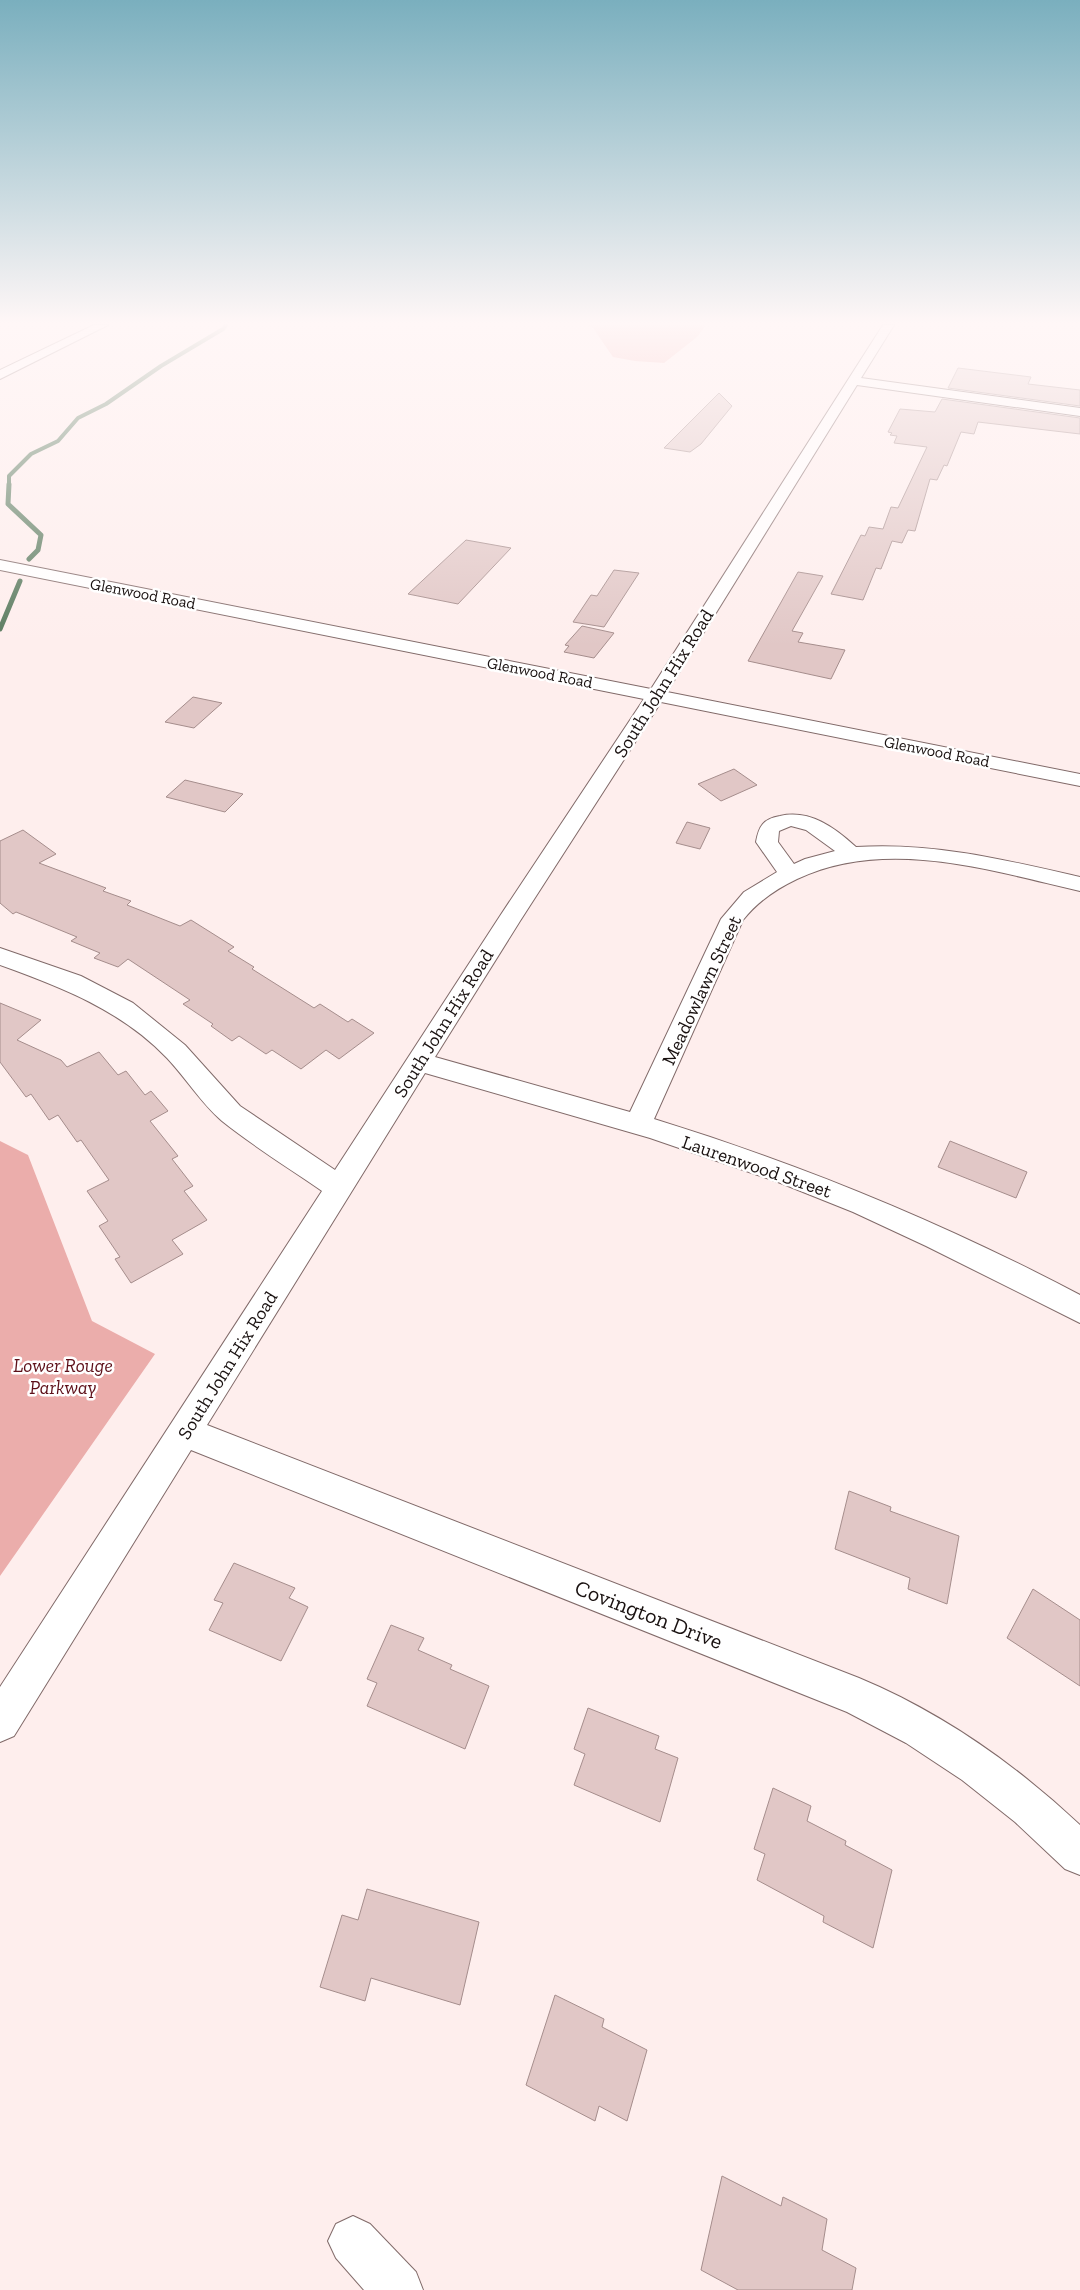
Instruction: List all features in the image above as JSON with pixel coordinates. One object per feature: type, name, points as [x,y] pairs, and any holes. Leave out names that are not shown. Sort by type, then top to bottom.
[{"type":"street","name":"South John Hix Road","points":[[0,1722],[508,921],[656,695],[821,432]]},
{"type":"street","name":"Glenwood Road","points":[[0,565],[1080,780]]},
{"type":"street","points":[[789,873],[767,842],[769,828],[776,823],[800,820],[828,835],[851,854]]},
{"type":"street","name":"Meadowlawn Street","points":[[638,1125],[732,919],[748,901],[766,886],[789,873],[819,861],[851,854],[885,851],[921,852],[1080,884]]},
{"type":"street","points":[[0,956],[72,982],[124,1009],[148,1026],[176,1051],[230,1113],[339,1188]]},
{"type":"street","name":"Laurenwood Street","points":[[418,1062],[726,1152],[846,1197],[953,1244],[1080,1310]]},
{"type":"street","name":"Covington Drive","points":[[185,1432],[859,1697],[904,1719],[967,1758],[1048,1822],[1080,1854]]},
{"type":"street","points":[[353,2241],[398,2290]]},
{"type":"green space","name":"Lower Rouge Parkway","points":[[0,1141],[28,1155],[92,1321],[155,1354],[0,1576]]},
{"type":"building","points":[[680,432],[711,432],[701,444],[690,452],[664,448]]},
{"type":"building","points":[[888,432],[975,432],[974,434],[961,432],[947,466],[944,465],[937,480],[930,479],[915,531],[908,530],[902,543],[892,541],[881,569],[876,568],[863,600],[831,594],[861,535],[865,536],[869,527],[883,529],[891,507],[898,508],[927,447],[894,443],[897,436],[890,435],[892,433]]},
{"type":"building","points":[[1062,432],[1080,432],[1080,434]]},
{"type":"building","points":[[466,540],[511,548],[458,604],[408,594]]},
{"type":"building","points":[[614,570],[639,573],[604,627],[573,622],[591,595],[597,596]]},
{"type":"building","points":[[798,572],[823,576],[792,631],[803,633],[798,642],[845,650],[831,679],[748,661]]},
{"type":"building","points":[[582,626],[614,633],[594,658],[564,652],[569,646],[565,645]]},
{"type":"building","points":[[193,697],[222,703],[194,728],[165,722]]},
{"type":"building","points":[[734,769],[757,785],[721,801],[698,784]]},
{"type":"building","points":[[185,780],[243,794],[225,812],[166,797]]},
{"type":"building","points":[[687,822],[710,828],[700,849],[676,843]]},
{"type":"building","points":[[23,830],[56,854],[39,863],[106,888],[103,891],[131,901],[127,905],[180,926],[191,920],[234,947],[228,951],[254,967],[252,969],[314,1008],[320,1004],[348,1022],[352,1019],[374,1033],[339,1059],[326,1050],[301,1069],[272,1050],[266,1054],[239,1036],[232,1041],[211,1026],[213,1024],[183,1004],[190,1000],[128,959],[118,967],[94,958],[100,953],[71,941],[77,937],[16,912],[13,914],[0,903],[0,841]]},
{"type":"building","points":[[0,1003],[41,1020],[17,1040],[61,1060],[67,1067],[99,1052],[118,1075],[126,1071],[145,1095],[151,1091],[168,1111],[150,1121],[178,1156],[172,1159],[193,1186],[184,1191],[207,1220],[172,1240],[183,1254],[131,1283],[115,1259],[120,1257],[99,1226],[108,1221],[87,1191],[109,1180],[81,1140],[77,1142],[58,1115],[49,1120],[31,1094],[26,1097],[0,1062]]},
{"type":"building","points":[[950,1141],[1027,1172],[1016,1198],[938,1167]]},
{"type":"building","points":[[849,1491],[891,1507],[890,1511],[959,1536],[947,1604],[908,1589],[910,1578],[835,1549]]},
{"type":"building","points":[[234,1563],[295,1588],[289,1598],[308,1607],[281,1661],[209,1630],[223,1603],[214,1600]]},
{"type":"building","points":[[1033,1589],[1080,1620],[1080,1686],[1007,1638]]},
{"type":"building","points":[[391,1625],[424,1638],[418,1650],[452,1665],[450,1669],[489,1686],[465,1749],[367,1706],[377,1683],[367,1679]]},
{"type":"building","points":[[588,1708],[659,1736],[655,1749],[678,1758],[660,1822],[574,1785],[585,1754],[574,1749]]},
{"type":"building","points":[[773,1788],[811,1806],[807,1821],[846,1841],[845,1845],[892,1870],[873,1948],[823,1922],[824,1916],[757,1880],[765,1854],[754,1849]]},
{"type":"building","points":[[367,1889],[479,1922],[460,2005],[371,1978],[365,2001],[320,1987],[342,1915],[358,1920]]},
{"type":"building","points":[[555,1995],[604,2019],[602,2027],[647,2050],[627,2121],[599,2106],[595,2121],[526,2085]]},
{"type":"building","points":[[722,2176],[781,2206],[783,2197],[827,2219],[822,2250],[856,2268],[852,2290],[738,2290],[701,2270]]},
{"type":"waterway","points":[[9,484],[9,476],[31,454],[58,441],[66,432]]},
{"type":"waterway","points":[[9,484],[8,504],[41,535],[38,550],[29,559]]},
{"type":"waterway","points":[[0,629],[20,581]]}]
